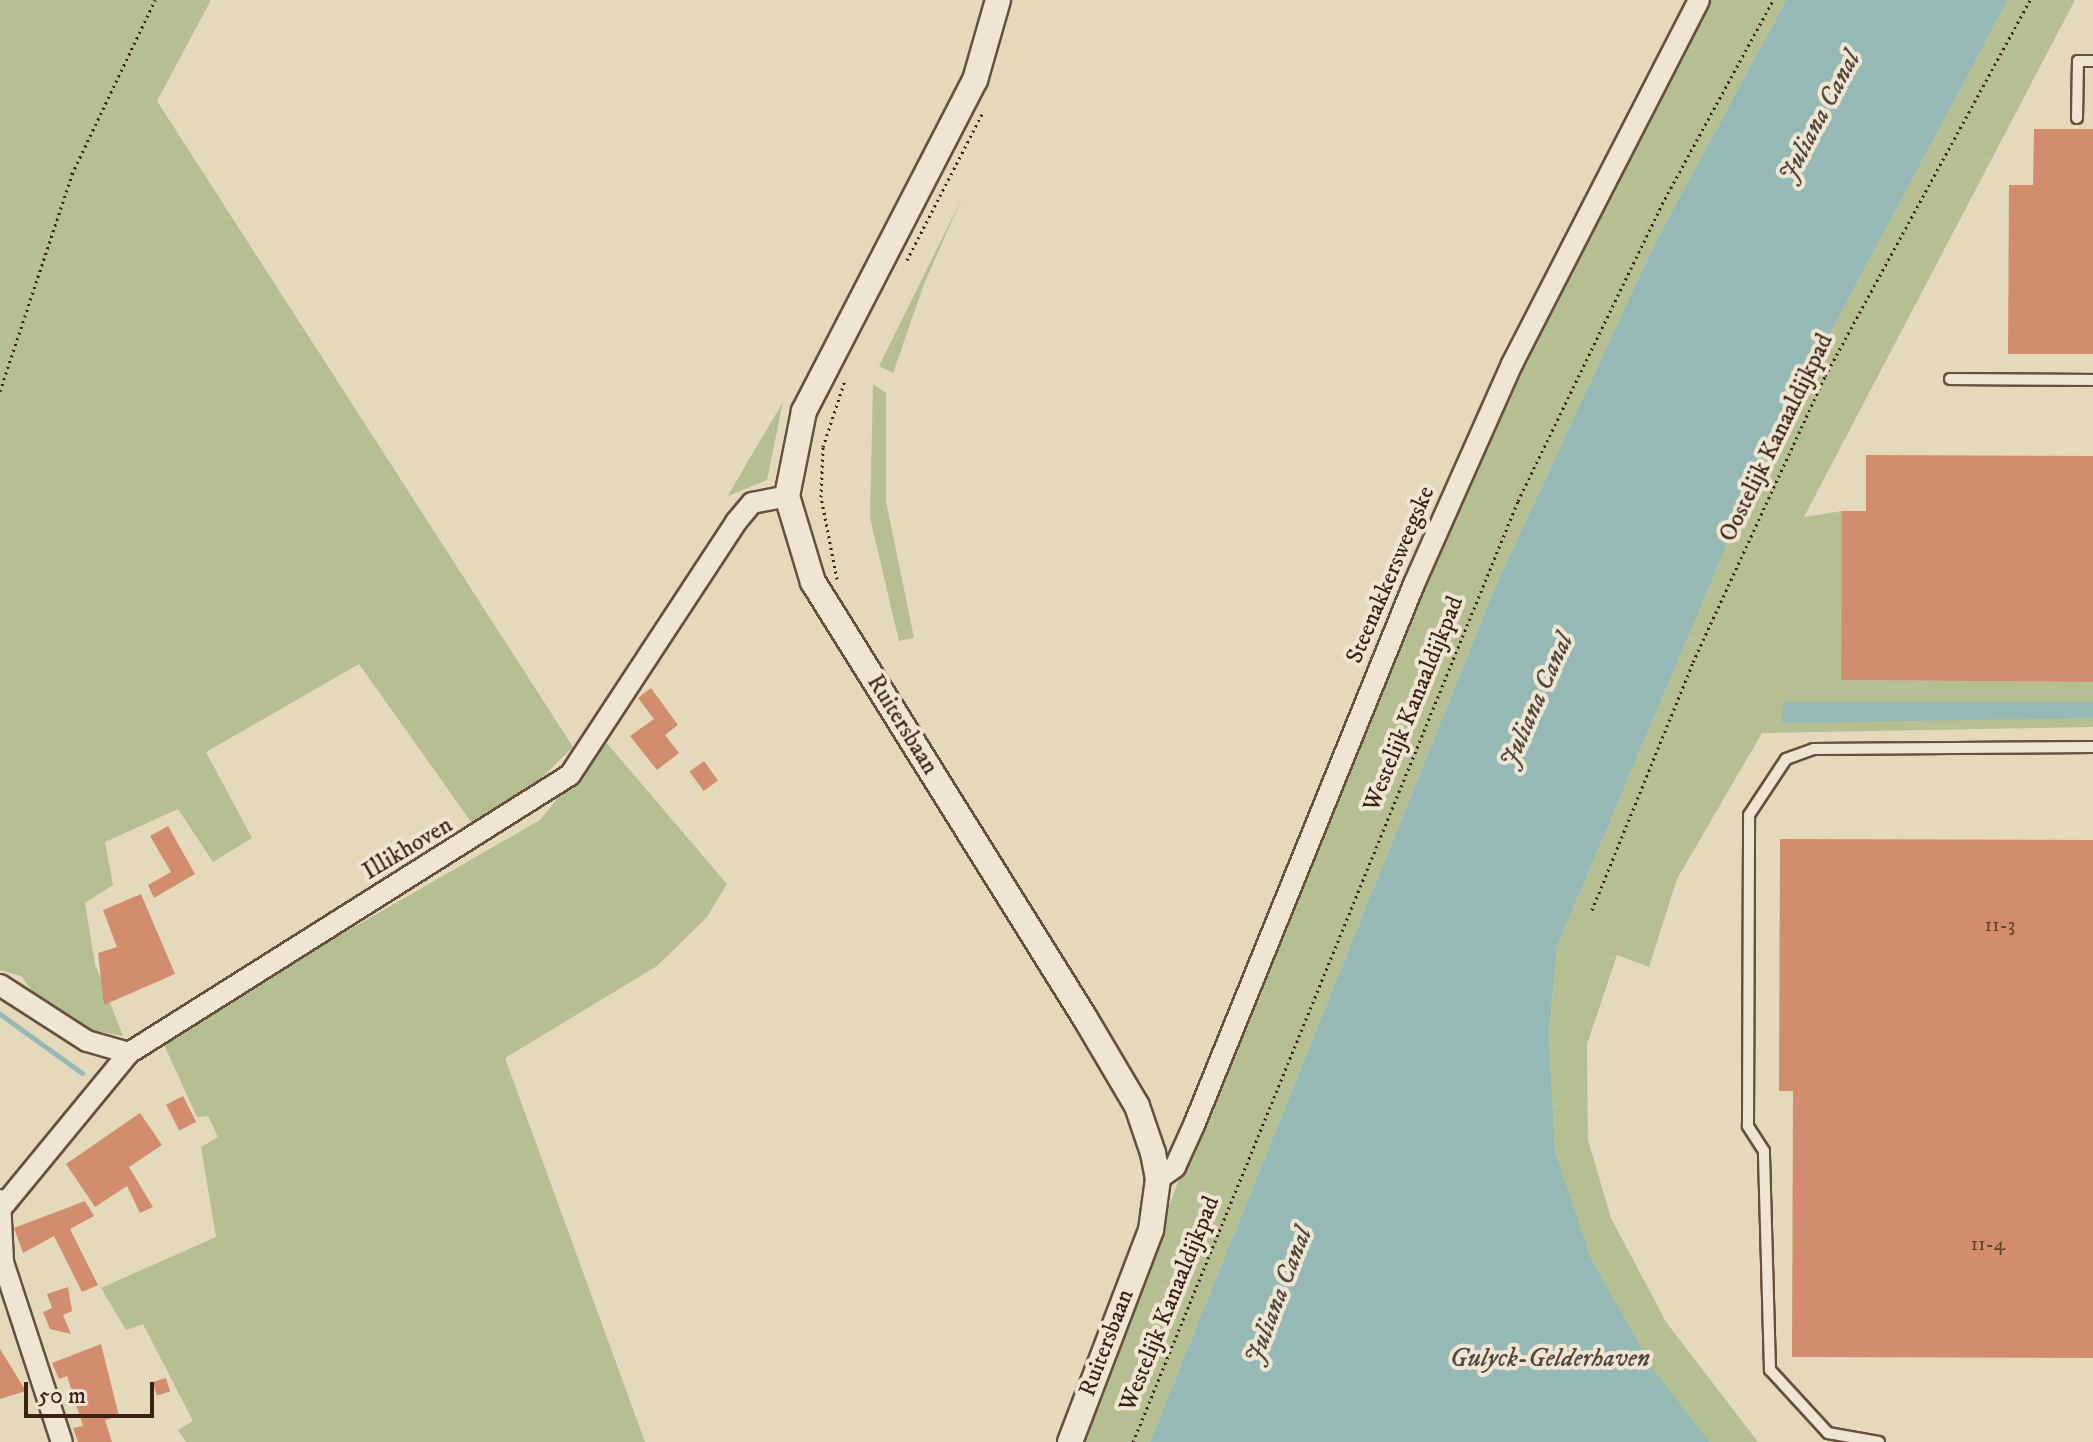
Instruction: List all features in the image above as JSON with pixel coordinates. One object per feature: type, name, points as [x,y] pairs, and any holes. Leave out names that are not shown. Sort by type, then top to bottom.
[{"type":"street","name":"Ruitersbaan","points":[[998,0],[975,80],[804,411],[787,496],[813,582],[1130,1093],[1158,1179],[1151,1230],[1070,1442]]},
{"type":"street","name":"Steenakkersweegske","points":[[1158,1179],[1175,1167],[1194,1125],[1414,584],[1512,364],[1625,132],[1699,0]]},
{"type":"street","name":"Illikhoven","points":[[62,1442],[3,1262],[2,1203],[129,1053],[570,775],[736,522],[752,503],[787,496]]},
{"type":"street","points":[[0,985],[87,1041],[129,1053]]},
{"type":"lane","points":[[2077,118],[2078,61],[2093,61]]},
{"type":"lane","points":[[1950,379],[2093,380]]},
{"type":"lane","points":[[1879,1442],[1828,1433],[1770,1370],[1764,1151],[1748,1126],[1749,815],[1786,759],[1813,749],[2093,747]]},
{"type":"path","points":[[0,391],[72,174],[155,0]]},
{"type":"path","name":"Westelijk Kanaaldijkpad","points":[[1133,1442],[1518,501],[1662,204],[1773,0]]},
{"type":"path","name":"Oostelijk Kanaaldijkpad","points":[[1592,910],[1693,662],[1825,376],[2030,0]]},
{"type":"path","points":[[903,267],[987,105]]},
{"type":"path","points":[[821,497],[823,447],[851,367]]},
{"type":"green space","points":[[0,0],[211,0],[157,101],[573,747],[518,801],[474,826],[359,664],[206,752],[252,838],[213,862],[178,809],[105,842],[113,885],[85,903],[95,964],[123,1036],[86,1029],[34,994],[21,976],[0,970]]},
{"type":"green space","points":[[1701,0],[1786,0],[1655,243],[1496,585],[1150,1442],[1084,1442],[1227,1046],[1456,482]]},
{"type":"green space","points":[[2008,0],[2075,0],[1804,517],[1842,511],[1841,680],[2093,682],[2093,727],[1762,733],[1677,879],[1649,967],[1617,955],[1587,1044],[1588,1140],[1611,1218],[1666,1322],[1758,1442],[1710,1442],[1655,1371],[1591,1258],[1555,1151],[1549,1034],[1557,947],[1765,455]]},
{"type":"green space","points":[[962,198],[924,284],[893,373],[879,366]]},
{"type":"green space","points":[[873,384],[886,393],[886,501],[914,638],[899,641],[870,518]]},
{"type":"green space","points":[[783,402],[767,480],[728,496],[748,461]]},
{"type":"green space","points":[[605,741],[727,884],[707,917],[657,966],[505,1058],[645,1442],[186,1442],[178,1430],[193,1421],[143,1324],[126,1330],[101,1288],[216,1237],[201,1147],[218,1137],[208,1116],[197,1117],[161,1038],[540,820]]},
{"type":"water","points":[[1786,0],[2008,0],[1765,455],[1557,947],[1549,1034],[1555,1151],[1591,1258],[1655,1371],[1710,1442],[1150,1442],[1496,585],[1655,243]]},
{"type":"water","points":[[1783,702],[2093,702],[2093,718],[1782,723]]},
{"type":"building","points":[[2034,129],[2093,129],[2093,354],[2008,354],[2009,185],[2033,185]]},
{"type":"building","points":[[1866,455],[2093,456],[2093,682],[1841,680],[1842,511],[1866,511]]},
{"type":"building","points":[[651,688],[678,725],[665,735],[679,753],[657,770],[630,736],[654,719],[638,698]]},
{"type":"building","points":[[704,761],[718,780],[704,791],[689,772]]},
{"type":"building","points":[[168,826],[195,874],[154,898],[148,885],[171,872],[150,836]]},
{"type":"building","points":[[1780,839],[2093,840],[2093,1358],[1792,1357],[1793,1091],[1779,1091]]},
{"type":"building","points":[[141,894],[175,974],[104,1005],[98,953],[117,947],[103,910]]},
{"type":"building","points":[[183,1096],[196,1122],[179,1130],[166,1105]]},
{"type":"building","points":[[140,1113],[162,1145],[129,1167],[153,1207],[140,1213],[127,1186],[95,1207],[66,1164]]},
{"type":"building","points":[[85,1201],[94,1216],[70,1229],[98,1285],[82,1292],[54,1236],[23,1253],[14,1228]]},
{"type":"building","points":[[68,1287],[72,1311],[63,1315],[71,1334],[50,1329],[43,1312],[52,1308],[47,1294]]},
{"type":"building","points":[[101,1344],[119,1416],[105,1420],[112,1442],[78,1442],[73,1428],[83,1426],[67,1376],[59,1379],[52,1363]]},
{"type":"building","points":[[0,1349],[26,1391],[0,1399]]},
{"type":"building","points":[[166,1378],[170,1391],[157,1395],[153,1382]]},
{"type":"waterway","points":[[0,1014],[82,1073]]},
{"type":"water label","name":"Juliana Canal","points":[[1820,117]]},
{"type":"water label","name":"Juliana Canal","points":[[1537,701]]},
{"type":"water label","name":"Juliana Canal","points":[[1279,1296]]},
{"type":"water label","name":"Gulyck-Gelderhaven","points":[[1550,1359]]}]
